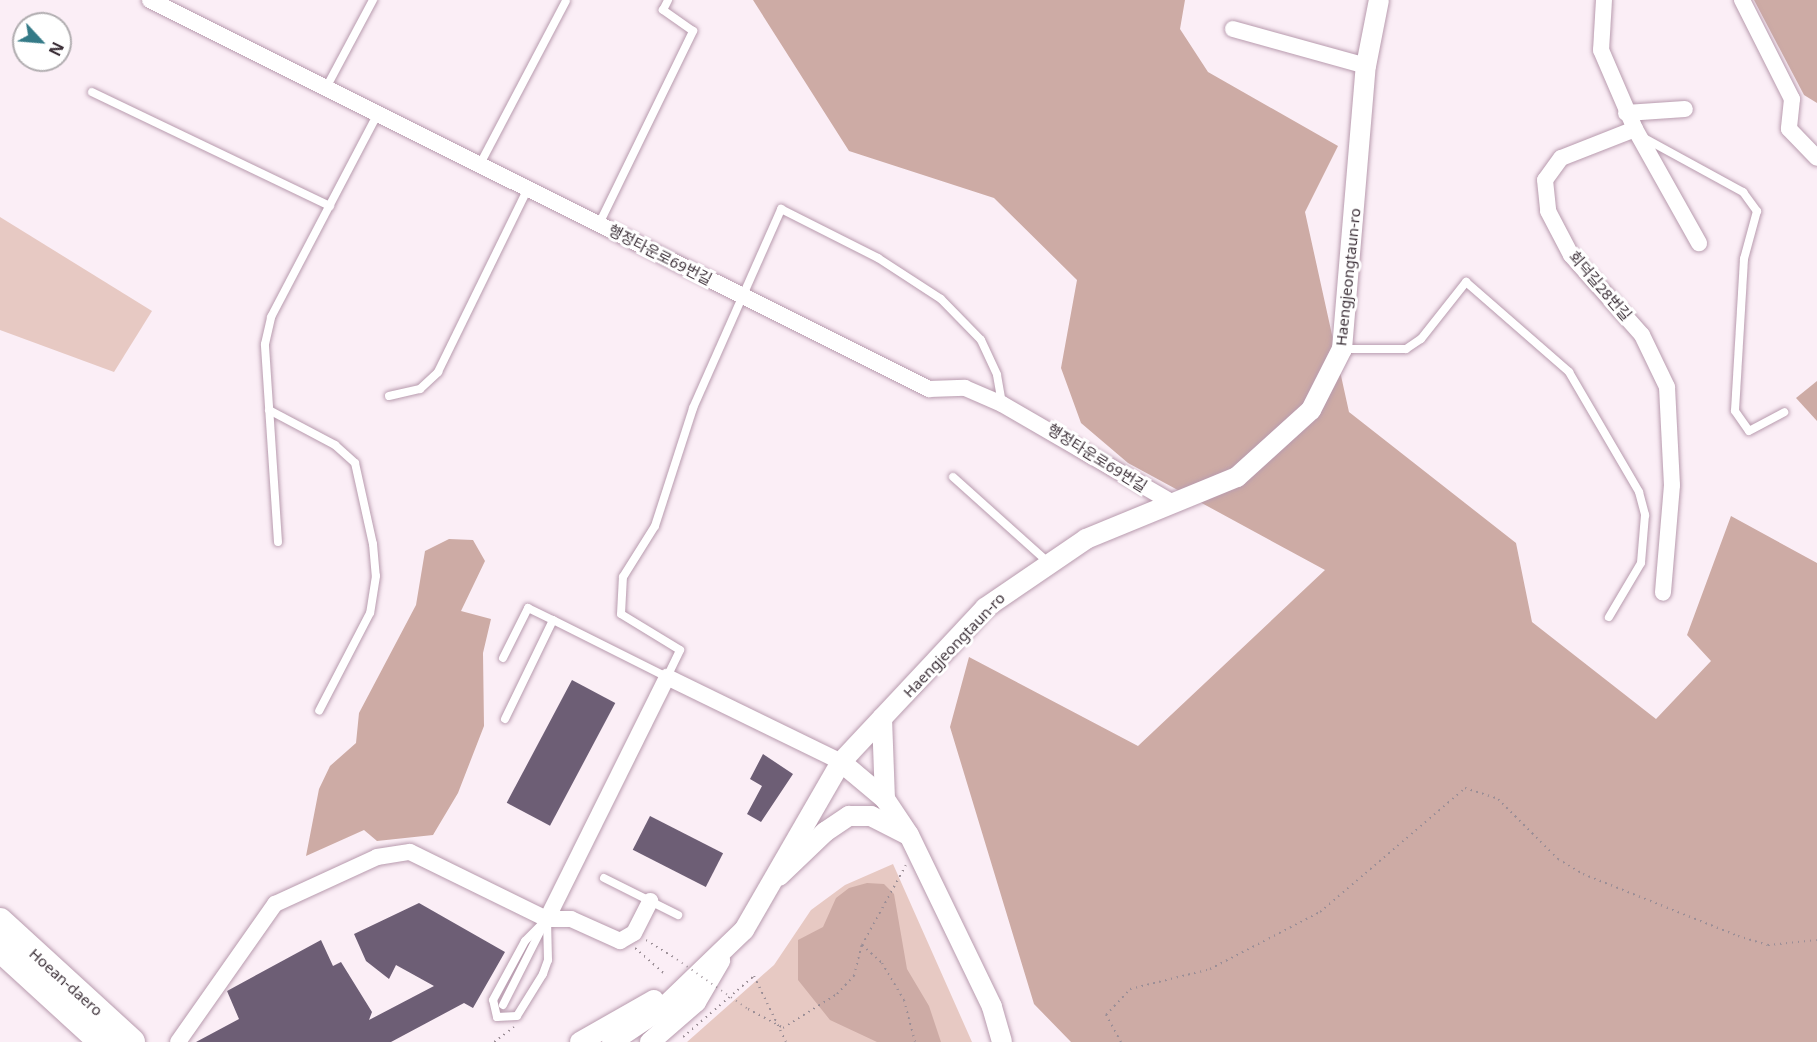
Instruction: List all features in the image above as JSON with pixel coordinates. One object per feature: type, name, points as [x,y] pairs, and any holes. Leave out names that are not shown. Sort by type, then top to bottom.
[{"type":"main road","name":"Hoean-daero","points":[[0,921],[132,1042]]},
{"type":"main road","name":"Hoean-daero","points":[[0,949],[102,1042]]},
{"type":"main road","points":[[61,1006],[84,1042]]},
{"type":"street","name":"행정타운로69번길","points":[[150,0],[327,86],[599,225],[929,389],[965,388],[1002,404],[1169,501]]},
{"type":"street","name":"Haengjeongtaun-ro","points":[[612,1042],[664,1007],[725,950],[772,881],[841,762],[985,608],[1049,562],[1169,501],[1213,489],[1261,462],[1311,410],[1342,349],[1366,66],[1379,0]]},
{"type":"street","points":[[1604,0],[1601,50],[1626,113],[1700,243]]},
{"type":"street","points":[[1742,0],[1792,99],[1789,129],[1817,158]]},
{"type":"street","points":[[1233,29],[1366,66]]},
{"type":"street","points":[[1626,113],[1684,109]]},
{"type":"street","name":"회덕길28번길","points":[[1635,129],[1562,158],[1545,180],[1548,211],[1571,255],[1642,335],[1667,387],[1672,485],[1663,593]]},
{"type":"street","points":[[547,919],[666,677],[841,762],[885,799],[913,843],[992,1007],[1002,1042]]},
{"type":"street","points":[[882,718],[885,799]]},
{"type":"street","points":[[772,881],[849,816],[871,816],[913,843]]},
{"type":"street","points":[[178,1042],[275,903],[377,857],[410,852],[547,919],[571,920],[620,940],[634,933],[650,901]]},
{"type":"street","points":[[580,1042],[645,1006],[725,950]]},
{"type":"street","points":[[650,1042],[696,1002],[725,950]]},
{"type":"lane","points":[[327,86],[373,0]]},
{"type":"lane","points":[[599,225],[693,31],[663,10],[668,0]]},
{"type":"lane","points":[[480,165],[566,1]]},
{"type":"lane","points":[[92,92],[330,206]]},
{"type":"lane","points":[[279,542],[265,344],[271,317],[378,113]]},
{"type":"lane","points":[[1635,129],[1655,146],[1743,192],[1757,211],[1744,260],[1735,411],[1749,431],[1784,412]]},
{"type":"lane","points":[[389,396],[420,389],[438,372],[528,188]]},
{"type":"lane","points":[[503,658],[528,608],[666,677],[680,651],[621,614],[623,577],[655,526],[693,408],[745,297],[781,209],[878,258],[941,299],[981,340],[997,375],[1002,404]]},
{"type":"lane","points":[[1342,349],[1406,349],[1421,339],[1466,282],[1569,372],[1640,492],[1645,515],[1641,563],[1609,617]]},
{"type":"lane","points":[[269,411],[335,445],[355,463],[373,544],[376,576],[370,613],[319,711]]},
{"type":"lane","points":[[953,477],[1049,562]]},
{"type":"lane","points":[[505,719],[553,620]]},
{"type":"lane","points":[[604,878],[678,915]]},
{"type":"lane","points":[[547,919],[548,960],[543,974],[517,1016],[497,1017],[493,1000],[525,941],[547,919]]},
{"type":"lane","points":[[503,1005],[547,919]]},
{"type":"path","points":[[1121,1042],[1106,1015],[1130,989],[1209,969],[1320,912],[1465,788],[1498,799],[1558,860],[1583,874],[1738,936],[1768,945],[1817,940]]},
{"type":"path","points":[[783,1028],[848,983],[862,945],[913,843]]},
{"type":"path","points":[[629,950],[643,938],[748,1009],[783,1028]]},
{"type":"path","points":[[862,945],[882,963],[904,1000],[915,1042]]},
{"type":"path","points":[[633,946],[666,975]]},
{"type":"path","points":[[677,1042],[754,976],[783,1028],[786,1042]]},
{"type":"path","points":[[494,1042],[518,1024]]},
{"type":"shaded area","points":[[753,0],[1185,0],[1180,29],[1208,72],[1338,146],[1305,212],[1349,412],[1516,543],[1532,622],[1656,719],[1711,661],[1687,635],[1731,516],[1817,563],[1817,1042],[1071,1042],[1034,1004],[950,727],[969,657],[1138,746],[1325,570],[1128,463],[1081,423],[1061,368],[1077,280],[994,198],[849,151]]},
{"type":"shaded area","points":[[1754,0],[1817,0],[1817,103],[1804,95]]},
{"type":"shaded area","points":[[0,217],[152,311],[114,372],[0,330]]},
{"type":"shaded area","points":[[1817,381],[1817,421],[1796,398]]},
{"type":"shaded area","points":[[449,539],[473,540],[485,561],[461,611],[491,619],[483,653],[484,726],[458,793],[433,835],[377,841],[364,830],[306,856],[319,789],[330,766],[356,743],[359,713],[416,605],[425,551]]},
{"type":"shaded area","points":[[893,864],[972,1042],[687,1042],[774,965],[811,910],[845,885]]},
{"type":"shaded area","points":[[867,883],[884,884],[894,894],[907,969],[929,1006],[941,1042],[877,1042],[830,1020],[798,980],[798,940],[823,927],[836,898],[849,888]]},
{"type":"building","points":[[572,680],[615,703],[550,826],[507,803]]},
{"type":"building","points":[[763,754],[793,774],[761,822],[747,814],[762,786],[750,779]]},
{"type":"building","points":[[650,816],[723,853],[706,887],[633,850]]},
{"type":"building","points":[[419,903],[505,952],[473,1008],[464,1003],[391,1042],[196,1042],[239,1019],[227,991],[321,940],[333,966],[341,962],[372,1012],[369,1020],[434,986],[396,965],[389,979],[366,961],[354,934]]}]
